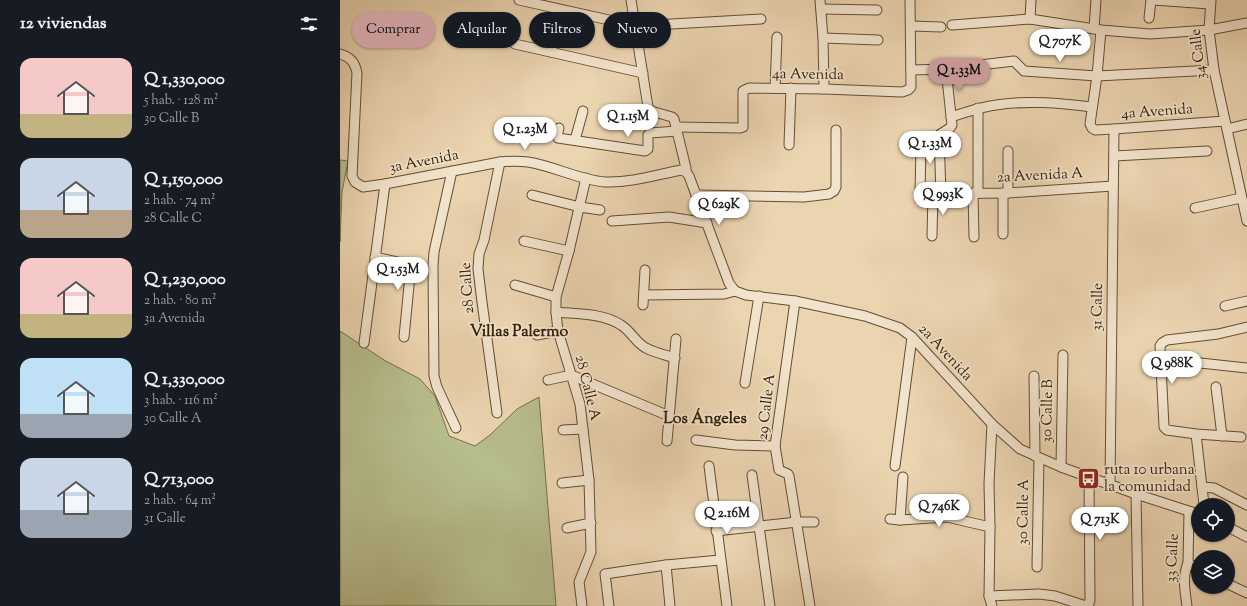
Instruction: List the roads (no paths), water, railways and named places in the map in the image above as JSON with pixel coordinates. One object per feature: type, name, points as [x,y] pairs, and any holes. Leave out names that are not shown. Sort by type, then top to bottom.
[{"type":"street","points":[[520,0],[603,19]]},
{"type":"street","points":[[631,0],[633,12]]},
{"type":"street","points":[[910,0],[911,70],[946,69],[1014,61],[1024,71],[1097,76],[1214,70]]},
{"type":"street","points":[[1030,19],[1031,0]]},
{"type":"street","points":[[951,117],[978,108],[1028,102],[1060,103],[1092,107],[1097,76],[1096,0]]},
{"type":"street","points":[[1149,18],[1152,0],[1211,2]]},
{"type":"street","name":"34 Calle","points":[[1211,2],[1209,30],[1214,70],[1247,221]]},
{"type":"street","points":[[824,89],[821,4],[878,10]]},
{"type":"street","points":[[551,52],[562,10]]},
{"type":"street","points":[[671,24],[761,19]]},
{"type":"street","points":[[952,25],[1030,19],[1097,29],[1150,34],[1209,30],[1247,22]]},
{"type":"street","points":[[911,26],[941,27]]},
{"type":"street","points":[[774,88],[777,37]]},
{"type":"street","points":[[823,38],[878,40]]},
{"type":"street","points":[[521,45],[643,73]]},
{"type":"street","points":[[639,48],[648,107],[651,111],[672,117],[674,119],[686,172],[729,283],[735,291]]},
{"type":"street","name":"3a Avenida","points":[[340,54],[352,60],[357,73],[352,176],[355,182],[363,187],[500,162],[516,161],[529,162],[606,182],[628,180],[681,170],[686,172]]},
{"type":"street","points":[[932,236],[937,194],[939,135],[952,125],[946,69]]},
{"type":"street","name":"4a Avenida","points":[[676,129],[736,129],[743,127],[743,91],[749,88],[902,92],[911,87],[911,70]]},
{"type":"street","points":[[789,145],[791,88]]},
{"type":"street","name":"4a Avenida","points":[[1092,107],[1090,124],[1095,130],[1247,124]]},
{"type":"street","points":[[974,237],[978,108]]},
{"type":"street","points":[[575,140],[583,111]]},
{"type":"street","points":[[559,128],[558,138],[645,151],[648,149],[648,135],[650,133],[676,129]]},
{"type":"street","name":"31 Calle","points":[[1110,485],[1114,129]]},
{"type":"street","points":[[696,195],[804,197],[829,194],[834,191],[836,187],[836,130]]},
{"type":"street","name":"2a Avenida A","points":[[921,145],[920,194],[1006,192],[1113,186]]},
{"type":"street","points":[[1003,234],[1008,151]]},
{"type":"street","points":[[1114,156],[1207,151]]},
{"type":"street","name":"28 Calle","points":[[497,413],[478,269],[479,254],[484,240],[500,162]]},
{"type":"street","points":[[452,171],[434,252],[433,368],[436,387],[456,428]]},
{"type":"street","name":"28 Calle A","points":[[582,606],[579,582],[592,552],[589,480],[580,404],[558,331],[556,297],[570,251],[586,178]]},
{"type":"street","points":[[364,343],[385,184]]},
{"type":"street","points":[[532,195],[580,207],[600,210]]},
{"type":"street","points":[[1195,208],[1242,198]]},
{"type":"street","points":[[612,221],[669,217],[707,224]]},
{"type":"street","points":[[524,241],[570,251]]},
{"type":"street","points":[[375,257],[412,265],[404,337]]},
{"type":"street","points":[[643,305],[645,270]]},
{"type":"street","points":[[515,285],[556,297]]},
{"type":"street","name":"2a Avenida","points":[[644,295],[724,294],[735,291],[746,295],[795,301],[865,316],[900,328],[912,337],[992,424],[1020,449],[1061,467],[1191,512]]},
{"type":"street","points":[[745,383],[760,296]]},
{"type":"street","name":"29 Calle A","points":[[795,301],[775,446],[779,470],[788,474],[789,476],[810,606]]},
{"type":"street","points":[[1224,306],[1247,301]]},
{"type":"street","points":[[556,312],[589,315],[612,320],[630,332],[645,348],[675,358]]},
{"type":"street","points":[[1241,437],[1196,434],[1167,430],[1164,424],[1160,346],[1167,340],[1218,334],[1247,327]]},
{"type":"street","points":[[537,335],[558,331]]},
{"type":"street","points":[[895,466],[912,337]]},
{"type":"street","points":[[667,441],[676,339]]},
{"type":"street","name":"30 Calle B","points":[[1061,467],[1063,355]]},
{"type":"street","points":[[1191,362],[1247,368]]},
{"type":"street","points":[[548,380],[571,375],[669,416]]},
{"type":"street","name":"30 Calle A","points":[[1034,376],[1037,457],[1038,567]]},
{"type":"street","points":[[1216,387],[1222,436]]},
{"type":"street","points":[[992,424],[989,484],[989,596],[992,606]]},
{"type":"street","points":[[563,430],[583,429]]},
{"type":"street","points":[[1196,434],[1203,498]]},
{"type":"street","points":[[696,440],[735,445],[775,446]]},
{"type":"street","points":[[709,466],[716,532],[727,606]]},
{"type":"street","points":[[752,475],[770,606]]},
{"type":"street","points":[[989,596],[1039,594],[1055,596],[1087,605],[1089,476]]},
{"type":"street","points":[[900,520],[903,477]]},
{"type":"street","points":[[562,483],[589,480]]},
{"type":"street","points":[[1202,487],[1214,488],[1247,505]]},
{"type":"street","points":[[1136,494],[1138,606]]},
{"type":"street","points":[[890,519],[900,520],[947,517],[990,527]]},
{"type":"street","points":[[716,532],[797,522],[814,522]]},
{"type":"street","points":[[567,528],[591,523]]},
{"type":"street","points":[[1235,531],[1247,538]]},
{"type":"street","name":"33 Calle","points":[[1187,606],[1184,582],[1185,569],[1188,563],[1191,533]]},
{"type":"street","points":[[609,606],[605,574],[666,565],[720,560]]},
{"type":"street","points":[[666,565],[670,606]]},
{"type":"street","points":[[1235,587],[1247,593]]},
{"type":"place","name":"ruta 10 urbana la comunidad","points":[[1088,479]]},
{"type":"district","name":"Villas Palermo","points":[[519,332]]},
{"type":"district","name":"Los Ángeles","points":[[705,419]]}]
